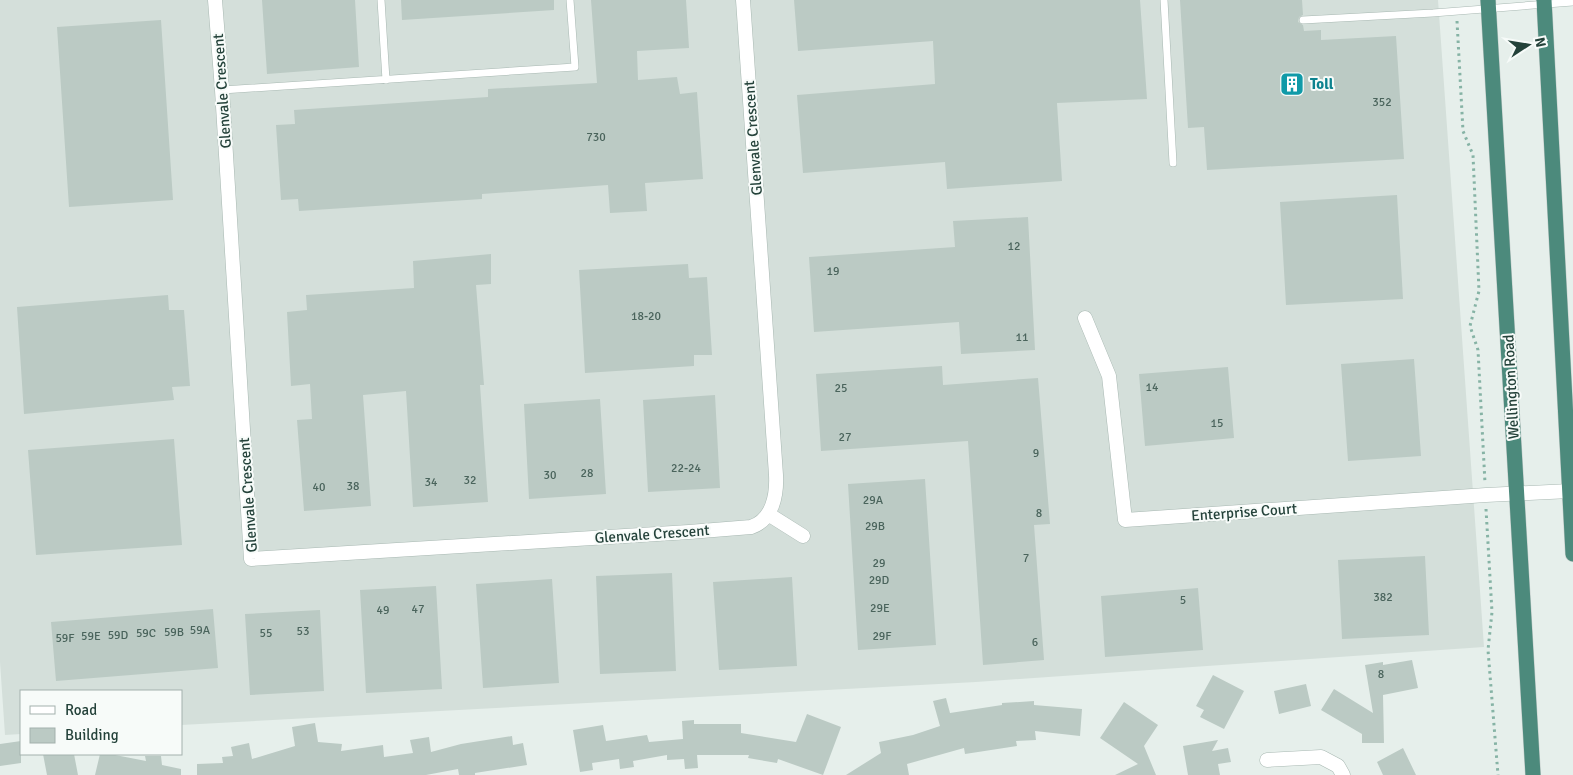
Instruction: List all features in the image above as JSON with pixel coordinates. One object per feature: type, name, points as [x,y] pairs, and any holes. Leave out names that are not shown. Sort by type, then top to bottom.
[{"type":"highway","points":[[1544,2],[1573,554]]},
{"type":"highway","name":"Wellington Road","points":[[1488,4],[1533,775]]},
{"type":"street","name":"Glenvale Crescent","points":[[215,0],[251,559],[744,528],[758,525],[768,514],[775,497],[776,475],[743,0]]},
{"type":"street","name":"Enterprise Court","points":[[1085,318],[1109,376],[1124,520],[1570,492]]},
{"type":"street","points":[[768,514],[803,536]]},
{"type":"street","points":[[1267,760],[1321,757],[1338,766],[1343,775]]},
{"type":"lane","points":[[380,0],[386,80]]},
{"type":"lane","points":[[222,90],[575,67],[570,0]]},
{"type":"lane","points":[[1164,0],[1173,162]]},
{"type":"lane","points":[[1303,20],[1457,11],[1488,4],[1573,2]]},
{"type":"path","points":[[1457,11],[1464,131],[1473,155],[1479,291],[1470,326],[1478,350],[1492,612],[1488,650],[1498,775]]},
{"type":"shaded area","points":[[0,0],[1438,0],[1484,647],[976,682],[182,725],[182,690],[20,690],[20,734],[5,735],[0,662]]},
{"type":"building","points":[[262,0],[355,0],[359,67],[267,74]]},
{"type":"building","points":[[401,0],[554,0],[554,10],[402,20]]},
{"type":"building","points":[[591,0],[686,0],[689,48],[637,51],[638,80],[677,77],[680,94],[697,92],[703,179],[645,183],[647,211],[610,213],[608,185],[482,194],[482,199],[299,211],[298,199],[281,200],[276,125],[295,124],[294,110],[488,97],[488,89],[597,83]]},
{"type":"building","points":[[794,0],[1140,0],[1147,99],[1057,103],[1062,181],[947,189],[945,162],[803,173],[797,95],[935,84],[933,41],[798,51]]},
{"type":"building","name":"Toll","points":[[1180,0],[1302,0],[1303,15],[1299,17],[1298,22],[1303,25],[1304,31],[1321,30],[1321,40],[1396,36],[1404,159],[1207,170],[1204,127],[1188,128]]},
{"type":"building","points":[[161,20],[173,200],[69,207],[57,27]]},
{"type":"building","points":[[1397,195],[1403,299],[1286,305],[1280,202]]},
{"type":"building","points":[[1028,217],[1035,350],[961,354],[959,322],[814,332],[809,257],[955,247],[953,221]]},
{"type":"building","points":[[491,254],[491,284],[476,285],[484,385],[480,385],[488,502],[413,507],[406,391],[363,395],[371,506],[304,511],[297,420],[312,419],[310,384],[291,386],[287,312],[307,310],[306,295],[414,288],[413,261]]},
{"type":"building","points":[[688,264],[689,278],[707,277],[712,355],[694,355],[694,366],[585,373],[579,270]]},
{"type":"building","points":[[168,295],[169,310],[184,310],[190,386],[172,387],[174,400],[24,414],[17,307]]},
{"type":"building","points":[[1414,359],[1421,456],[1348,461],[1341,364]]},
{"type":"building","points":[[942,366],[943,385],[1038,378],[1050,524],[1034,525],[1044,660],[983,665],[968,441],[821,451],[816,374]]},
{"type":"building","points":[[1228,367],[1234,438],[1145,446],[1139,374]]},
{"type":"building","points":[[715,395],[720,488],[648,492],[643,400]]},
{"type":"building","points":[[600,399],[606,494],[529,499],[524,404]]},
{"type":"building","points":[[174,439],[182,545],[36,555],[28,450]]},
{"type":"building","points":[[925,479],[936,645],[858,650],[848,484]]},
{"type":"building","points":[[1425,556],[1429,635],[1342,639],[1338,560]]},
{"type":"building","points":[[672,573],[676,671],[600,674],[596,576]]},
{"type":"building","points":[[792,577],[797,666],[719,670],[713,582]]},
{"type":"building","points":[[552,579],[559,683],[483,688],[476,584]]},
{"type":"building","points":[[436,586],[442,689],[366,693],[360,590]]},
{"type":"building","points":[[1198,588],[1203,650],[1105,657],[1101,596]]},
{"type":"building","points":[[213,609],[218,668],[56,681],[51,622]]},
{"type":"building","points":[[320,610],[324,691],[250,695],[245,614]]},
{"type":"building","points":[[1412,660],[1418,688],[1383,695],[1384,743],[1362,743],[1362,734],[1321,710],[1334,689],[1373,713],[1365,665],[1383,662],[1383,665]]},
{"type":"building","points":[[1213,675],[1244,691],[1224,729],[1200,717],[1204,710],[1196,706]]},
{"type":"building","points":[[1306,684],[1311,706],[1279,714],[1274,691]]},
{"type":"building","points":[[946,698],[950,713],[1002,705],[1002,703],[1034,701],[1034,705],[1082,709],[1080,736],[1035,731],[1036,740],[1016,741],[1017,746],[965,754],[964,748],[907,764],[909,775],[846,775],[881,753],[879,742],[913,735],[940,726],[933,701]]},
{"type":"building","points":[[1124,702],[1158,725],[1144,746],[1156,775],[1115,775],[1138,764],[1100,738]]},
{"type":"building","points":[[807,714],[841,727],[823,775],[778,759],[777,763],[748,758],[749,755],[697,755],[698,768],[685,769],[684,759],[667,760],[667,755],[633,761],[634,767],[620,769],[619,759],[592,763],[593,770],[580,772],[573,730],[603,725],[606,741],[647,735],[649,742],[683,739],[682,721],[694,720],[694,724],[741,724],[741,733],[796,742]]},
{"type":"building","points":[[315,723],[318,742],[342,744],[341,751],[383,745],[384,757],[413,753],[410,740],[429,737],[431,752],[461,744],[512,736],[513,745],[523,743],[527,765],[475,773],[475,775],[459,775],[458,769],[426,775],[197,775],[197,764],[223,763],[222,757],[233,756],[231,747],[249,743],[252,759],[295,746],[292,727]]},
{"type":"building","points":[[1218,740],[1212,751],[1228,748],[1231,762],[1218,764],[1220,775],[1188,775],[1183,746]]},
{"type":"building","points":[[20,741],[21,763],[0,766],[0,744]]},
{"type":"building","points":[[1403,748],[1416,775],[1383,775],[1377,762]]},
{"type":"building","points":[[43,755],[74,755],[78,775],[47,775]]},
{"type":"building","points":[[100,755],[115,755],[146,761],[145,756],[161,756],[162,765],[181,769],[181,775],[95,775]]},
{"type":"place","name":"Toll","points":[[1292,84]]}]
